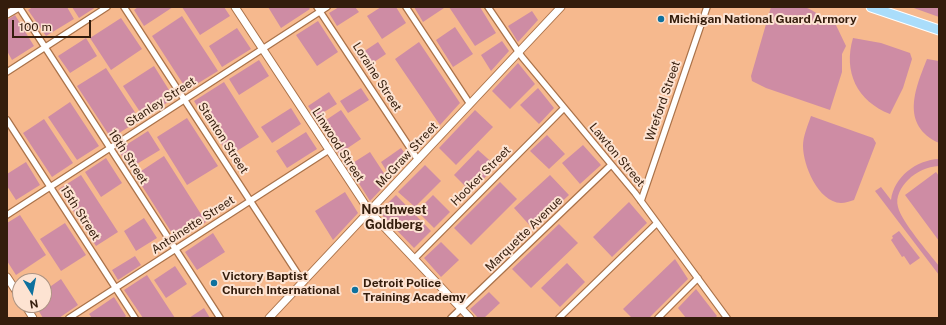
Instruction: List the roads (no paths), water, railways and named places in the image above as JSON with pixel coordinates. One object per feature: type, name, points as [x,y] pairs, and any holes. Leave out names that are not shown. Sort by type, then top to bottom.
[{"type":"main road","points":[[871,7],[939,30]]},
{"type":"street","points":[[7,14],[19,7]]},
{"type":"street","name":"16th Street","points":[[19,7],[220,318]]},
{"type":"street","points":[[7,72],[107,7]]},
{"type":"street","name":"Stanton Street","points":[[124,7],[303,282]]},
{"type":"street","name":"Linwood Street","points":[[235,7],[370,212],[470,318]]},
{"type":"street","name":"Stanley Street","points":[[7,215],[262,50],[319,9],[327,7]]},
{"type":"street","points":[[406,7],[470,104]]},
{"type":"street","name":"Lawton Street","points":[[488,7],[519,52],[641,201],[727,318]]},
{"type":"street","name":"McGraw Street","points":[[269,318],[561,7]]},
{"type":"street","name":"Wreford Street","points":[[641,201],[707,7]]},
{"type":"street","name":"Loraine Street","points":[[319,9],[418,160]]},
{"type":"street","name":"Hooker Street","points":[[414,259],[564,108]]},
{"type":"street","name":"15th Street","points":[[7,120],[135,318]]},
{"type":"street","name":"Antoinette Street","points":[[69,318],[329,150]]},
{"type":"street","name":"Marquette Avenue","points":[[451,318],[611,165]]},
{"type":"street","points":[[559,318],[657,223]]},
{"type":"street","points":[[658,318],[698,278]]},
{"type":"place","name":"Michigan National Guard Armory","points":[[661,19]]},
{"type":"place","name":"Victory Baptist Church International","points":[[214,283]]},
{"type":"place","name":"Detroit Police Training Academy","points":[[355,290]]},
{"type":"district","name":"Northwest Goldberg","points":[[394,218]]}]
